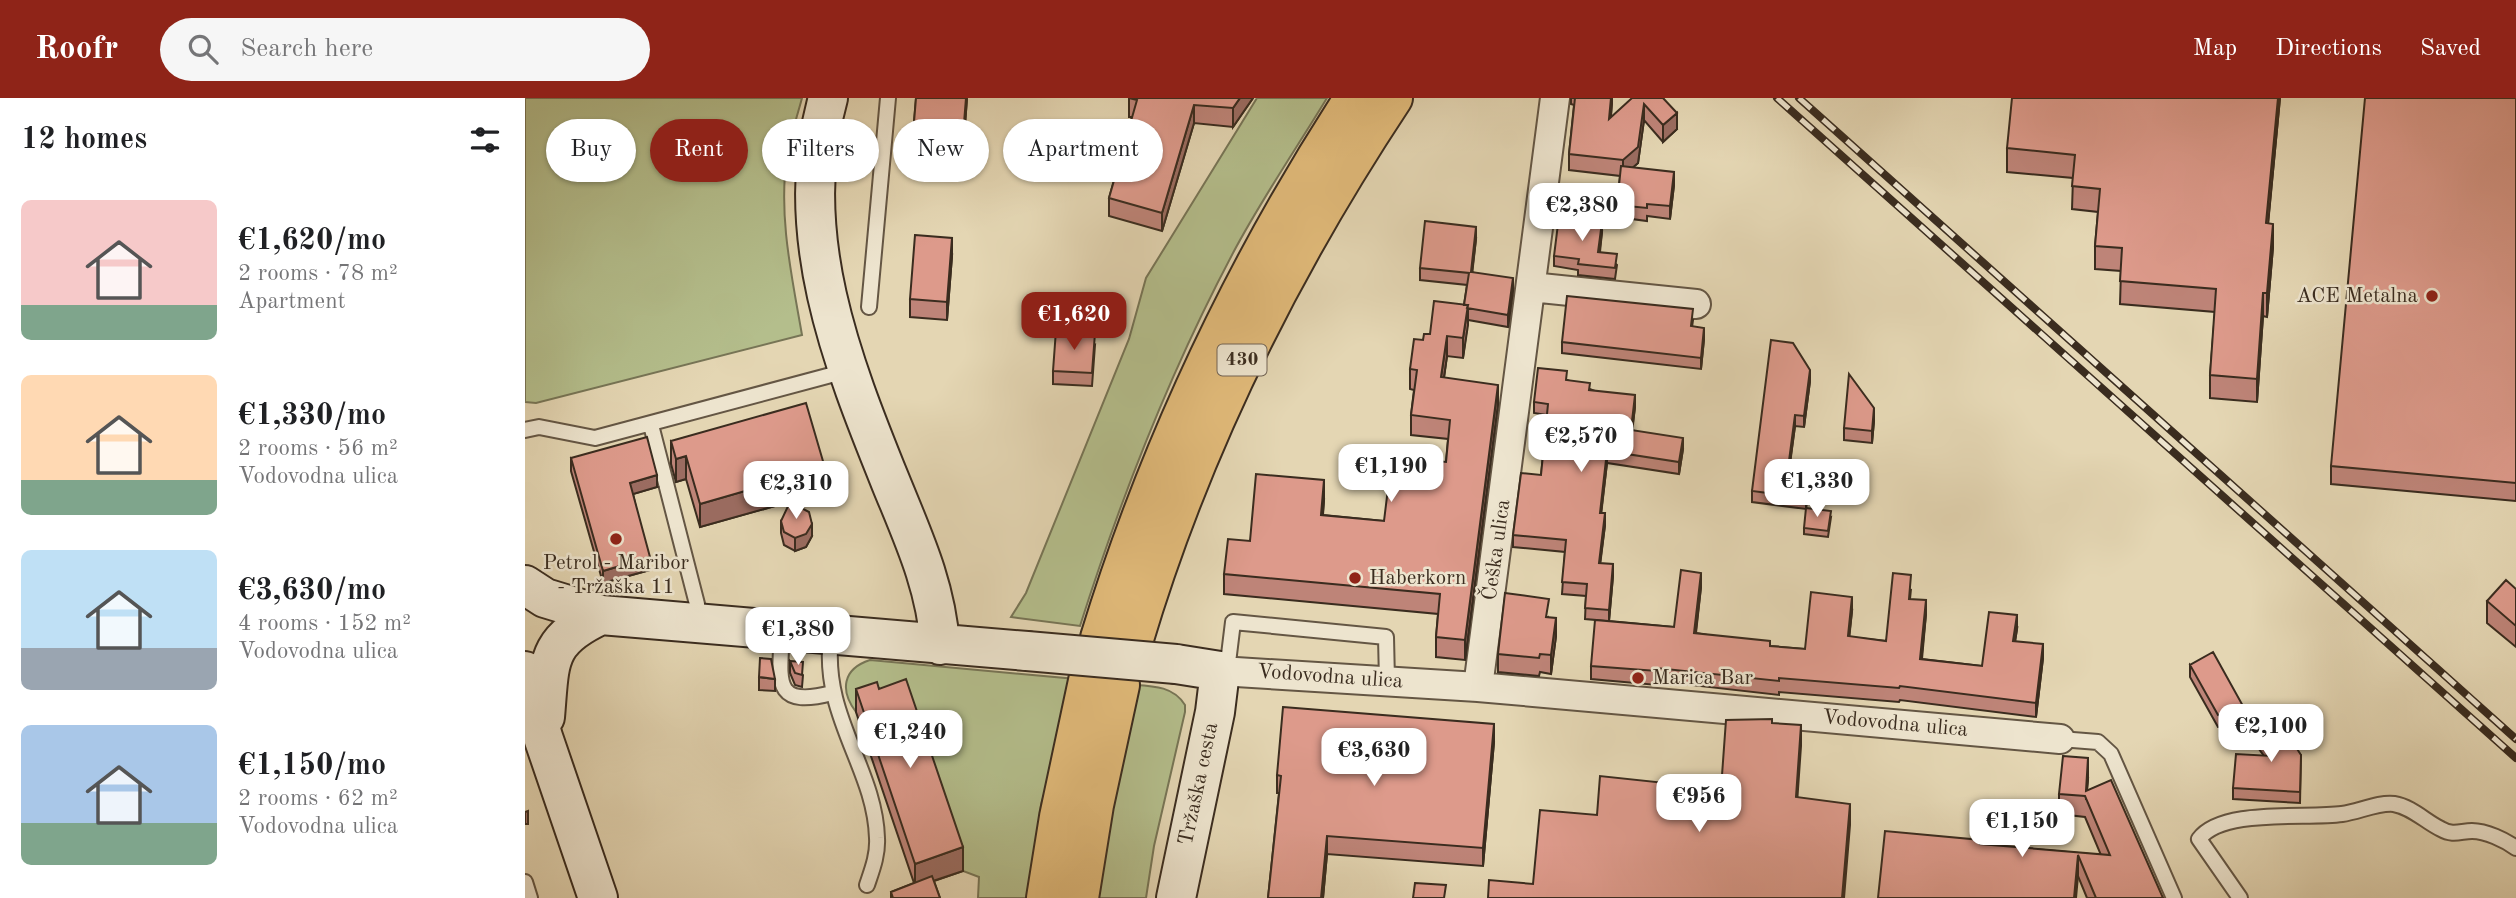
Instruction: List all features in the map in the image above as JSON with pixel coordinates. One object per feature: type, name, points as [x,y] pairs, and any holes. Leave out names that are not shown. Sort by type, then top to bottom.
[{"type":"highway","name":"430","points":[[1354,98],[1287,208],[1210,349],[1159,467],[1117,640],[1241,362],[1332,194],[1393,98]]},
{"type":"highway","points":[[1046,898],[1059,817],[1104,683],[1094,805],[1079,898]]},
{"type":"street","points":[[828,98],[817,167],[816,216],[826,298],[846,371],[920,554],[937,607],[940,645]]},
{"type":"street","name":"Češka ulica","points":[[1478,687],[1555,98]]},
{"type":"street","points":[[1531,287],[1696,304]]},
{"type":"street","name":"Vodovodna ulica","points":[[525,585],[545,598],[601,615],[1176,664],[1224,671],[1478,687],[2060,739]]},
{"type":"street","points":[[543,737],[550,669],[556,648],[568,632],[601,615]]},
{"type":"street","points":[[525,671],[543,737],[598,898]]},
{"type":"street","name":"Tržaška cesta","points":[[1176,898],[1224,671]]},
{"type":"lane","points":[[869,307],[888,98]]},
{"type":"lane","points":[[525,430],[539,427],[595,438],[846,371]]},
{"type":"lane","points":[[651,425],[697,604],[695,622]]},
{"type":"lane","points":[[1224,671],[1233,622],[1386,637],[1387,681]]},
{"type":"lane","points":[[782,630],[780,682],[785,693],[796,699],[832,693]]},
{"type":"lane","points":[[831,635],[828,661],[832,693],[874,816],[876,857],[867,885]]},
{"type":"lane","points":[[2060,739],[2098,742],[2111,754],[2173,898]]},
{"type":"lane","points":[[2240,898],[2199,839],[2206,830],[2232,821],[2343,814],[2394,804],[2421,816],[2442,831],[2459,834],[2471,831],[2508,842],[2516,848]]},
{"type":"lane","points":[[525,882],[530,898]]},
{"type":"green space","points":[[525,98],[802,98],[796,119],[762,119],[762,182],[785,182],[787,246],[802,335],[536,403],[525,402]]},
{"type":"green space","points":[[1257,98],[1327,98],[1244,233],[1188,343],[1112,530],[1080,626],[1011,617],[1026,593],[1129,339],[1146,278]]},
{"type":"green space","points":[[870,660],[1076,679],[1041,805],[1030,898],[978,898],[979,877],[963,871],[877,705],[856,712],[847,696],[846,682],[849,675]]},
{"type":"green space","points":[[1135,685],[1170,691],[1181,699],[1185,712],[1154,846],[1146,898],[1092,898]]},
{"type":"building","points":[[916,98],[966,98],[964,119],[914,119]]},
{"type":"building","points":[[1129,98],[1240,98],[1233,108],[1194,105],[1162,213],[1109,198],[1114,182],[1163,182],[1163,119],[1132,119],[1137,100]]},
{"type":"building","points":[[1575,98],[1611,98],[1609,119],[1632,98],[1663,98],[1677,113],[1663,125],[1644,104],[1638,147],[1623,160],[1569,154]]},
{"type":"building","points":[[2012,98],[2278,98],[2266,223],[2273,224],[2267,293],[2263,293],[2257,379],[2210,375],[2216,289],[2120,281],[2122,248],[2095,246],[2100,189],[2072,186],[2075,155],[2007,148]]},
{"type":"building","name":"ACE Metalna","points":[[2365,98],[2516,98],[2516,483],[2331,466]]},
{"type":"building","points":[[1621,166],[1674,172],[1670,206],[1647,204],[1647,208],[1617,205]]},
{"type":"building","points":[[1559,216],[1602,222],[1598,252],[1617,254],[1615,268],[1578,264],[1579,259],[1554,256]]},
{"type":"building","points":[[1425,221],[1476,227],[1471,272],[1513,278],[1508,315],[1467,308],[1468,305],[1464,305],[1469,273],[1420,268]]},
{"type":"building","points":[[915,235],[952,238],[947,302],[910,299]]},
{"type":"building","points":[[1567,296],[1693,309],[1691,326],[1704,328],[1701,358],[1562,342]]},
{"type":"building","points":[[1434,301],[1468,305],[1463,338],[1447,336],[1441,377],[1498,385],[1465,640],[1436,637],[1440,594],[1224,574],[1228,539],[1250,541],[1256,474],[1324,480],[1321,515],[1384,521],[1392,456],[1446,462],[1450,420],[1411,415],[1417,370],[1410,369],[1414,339],[1423,340],[1424,334],[1430,334]]},
{"type":"building","points":[[1056,330],[1095,333],[1092,373],[1053,371]]},
{"type":"building","points":[[1771,340],[1793,343],[1810,370],[1804,416],[1795,415],[1787,476],[1808,478],[1806,498],[1752,491]]},
{"type":"building","points":[[1538,368],[1567,371],[1566,380],[1590,383],[1589,390],[1635,395],[1631,430],[1683,438],[1679,462],[1607,451],[1600,513],[1605,513],[1599,563],[1613,564],[1609,610],[1585,608],[1587,584],[1562,582],[1566,540],[1513,535],[1521,473],[1541,475],[1548,404],[1534,402]]},
{"type":"building","points":[[1849,374],[1874,408],[1872,431],[1844,428]]},
{"type":"building","points":[[806,403],[825,468],[700,504],[686,456],[676,459],[671,441]]},
{"type":"building","points":[[647,437],[657,475],[630,483],[650,557],[603,571],[571,458]]},
{"type":"building","points":[[790,502],[809,512],[812,524],[806,534],[795,538],[784,532],[781,521]]},
{"type":"building","points":[[1806,508],[1831,511],[1828,531],[1804,528]]},
{"type":"building","points":[[1681,570],[1701,573],[1694,633],[1770,641],[1770,646],[1805,649],[1811,592],[1852,597],[1848,636],[1886,641],[1893,573],[1911,575],[1909,599],[1926,600],[1920,659],[1982,666],[1989,612],[2017,615],[2013,641],[2043,644],[2036,703],[1900,686],[1779,678],[1779,681],[1657,668],[1657,671],[1591,666],[1595,620],[1674,627]]},
{"type":"building","points":[[2506,580],[2516,589],[2516,626],[2487,601]]},
{"type":"building","points":[[1505,593],[1549,599],[1546,617],[1556,618],[1551,655],[1540,654],[1539,658],[1498,654]]},
{"type":"building","points":[[2213,652],[2243,706],[2225,715],[2218,715],[2190,665]]},
{"type":"building","points":[[760,658],[771,659],[775,679],[759,677]]},
{"type":"building","points":[[790,661],[803,662],[802,675],[795,673]]},
{"type":"building","points":[[906,679],[963,847],[915,864],[856,689],[877,682],[879,689]]},
{"type":"building","points":[[1283,707],[1494,724],[1483,848],[1327,836],[1321,898],[1268,898],[1281,776],[1277,775]]},
{"type":"building","points":[[1772,719],[1772,723],[1801,725],[1796,797],[1850,804],[1842,898],[1488,898],[1489,880],[1533,884],[1540,810],[1597,815],[1600,776],[1721,789],[1726,720]]},
{"type":"building","points":[[2278,719],[2301,755],[2300,792],[2233,788],[2236,754],[2271,756],[2256,733]]},
{"type":"building","points":[[2063,756],[2088,758],[2086,791],[2111,780],[2163,898],[2096,898],[2078,855],[2074,898],[1878,898],[1885,831],[1981,840],[1980,844],[2110,855],[2085,796],[2059,794]]},
{"type":"building","points":[[932,876],[940,898],[893,898],[891,892]]},
{"type":"building","points":[[1415,883],[1446,885],[1444,898],[1413,898]]},
{"type":"railway","points":[[1777,98],[2516,758]]},
{"type":"railway","points":[[1799,98],[2516,739]]},
{"type":"place","name":"ACE Metalna","points":[[2432,296]]},
{"type":"place","name":"Petrol - Maribor - Tržaška 11","points":[[616,539]]},
{"type":"place","name":"Haberkorn","points":[[1355,578]]},
{"type":"place","name":"Marica Bar","points":[[1638,678]]}]
